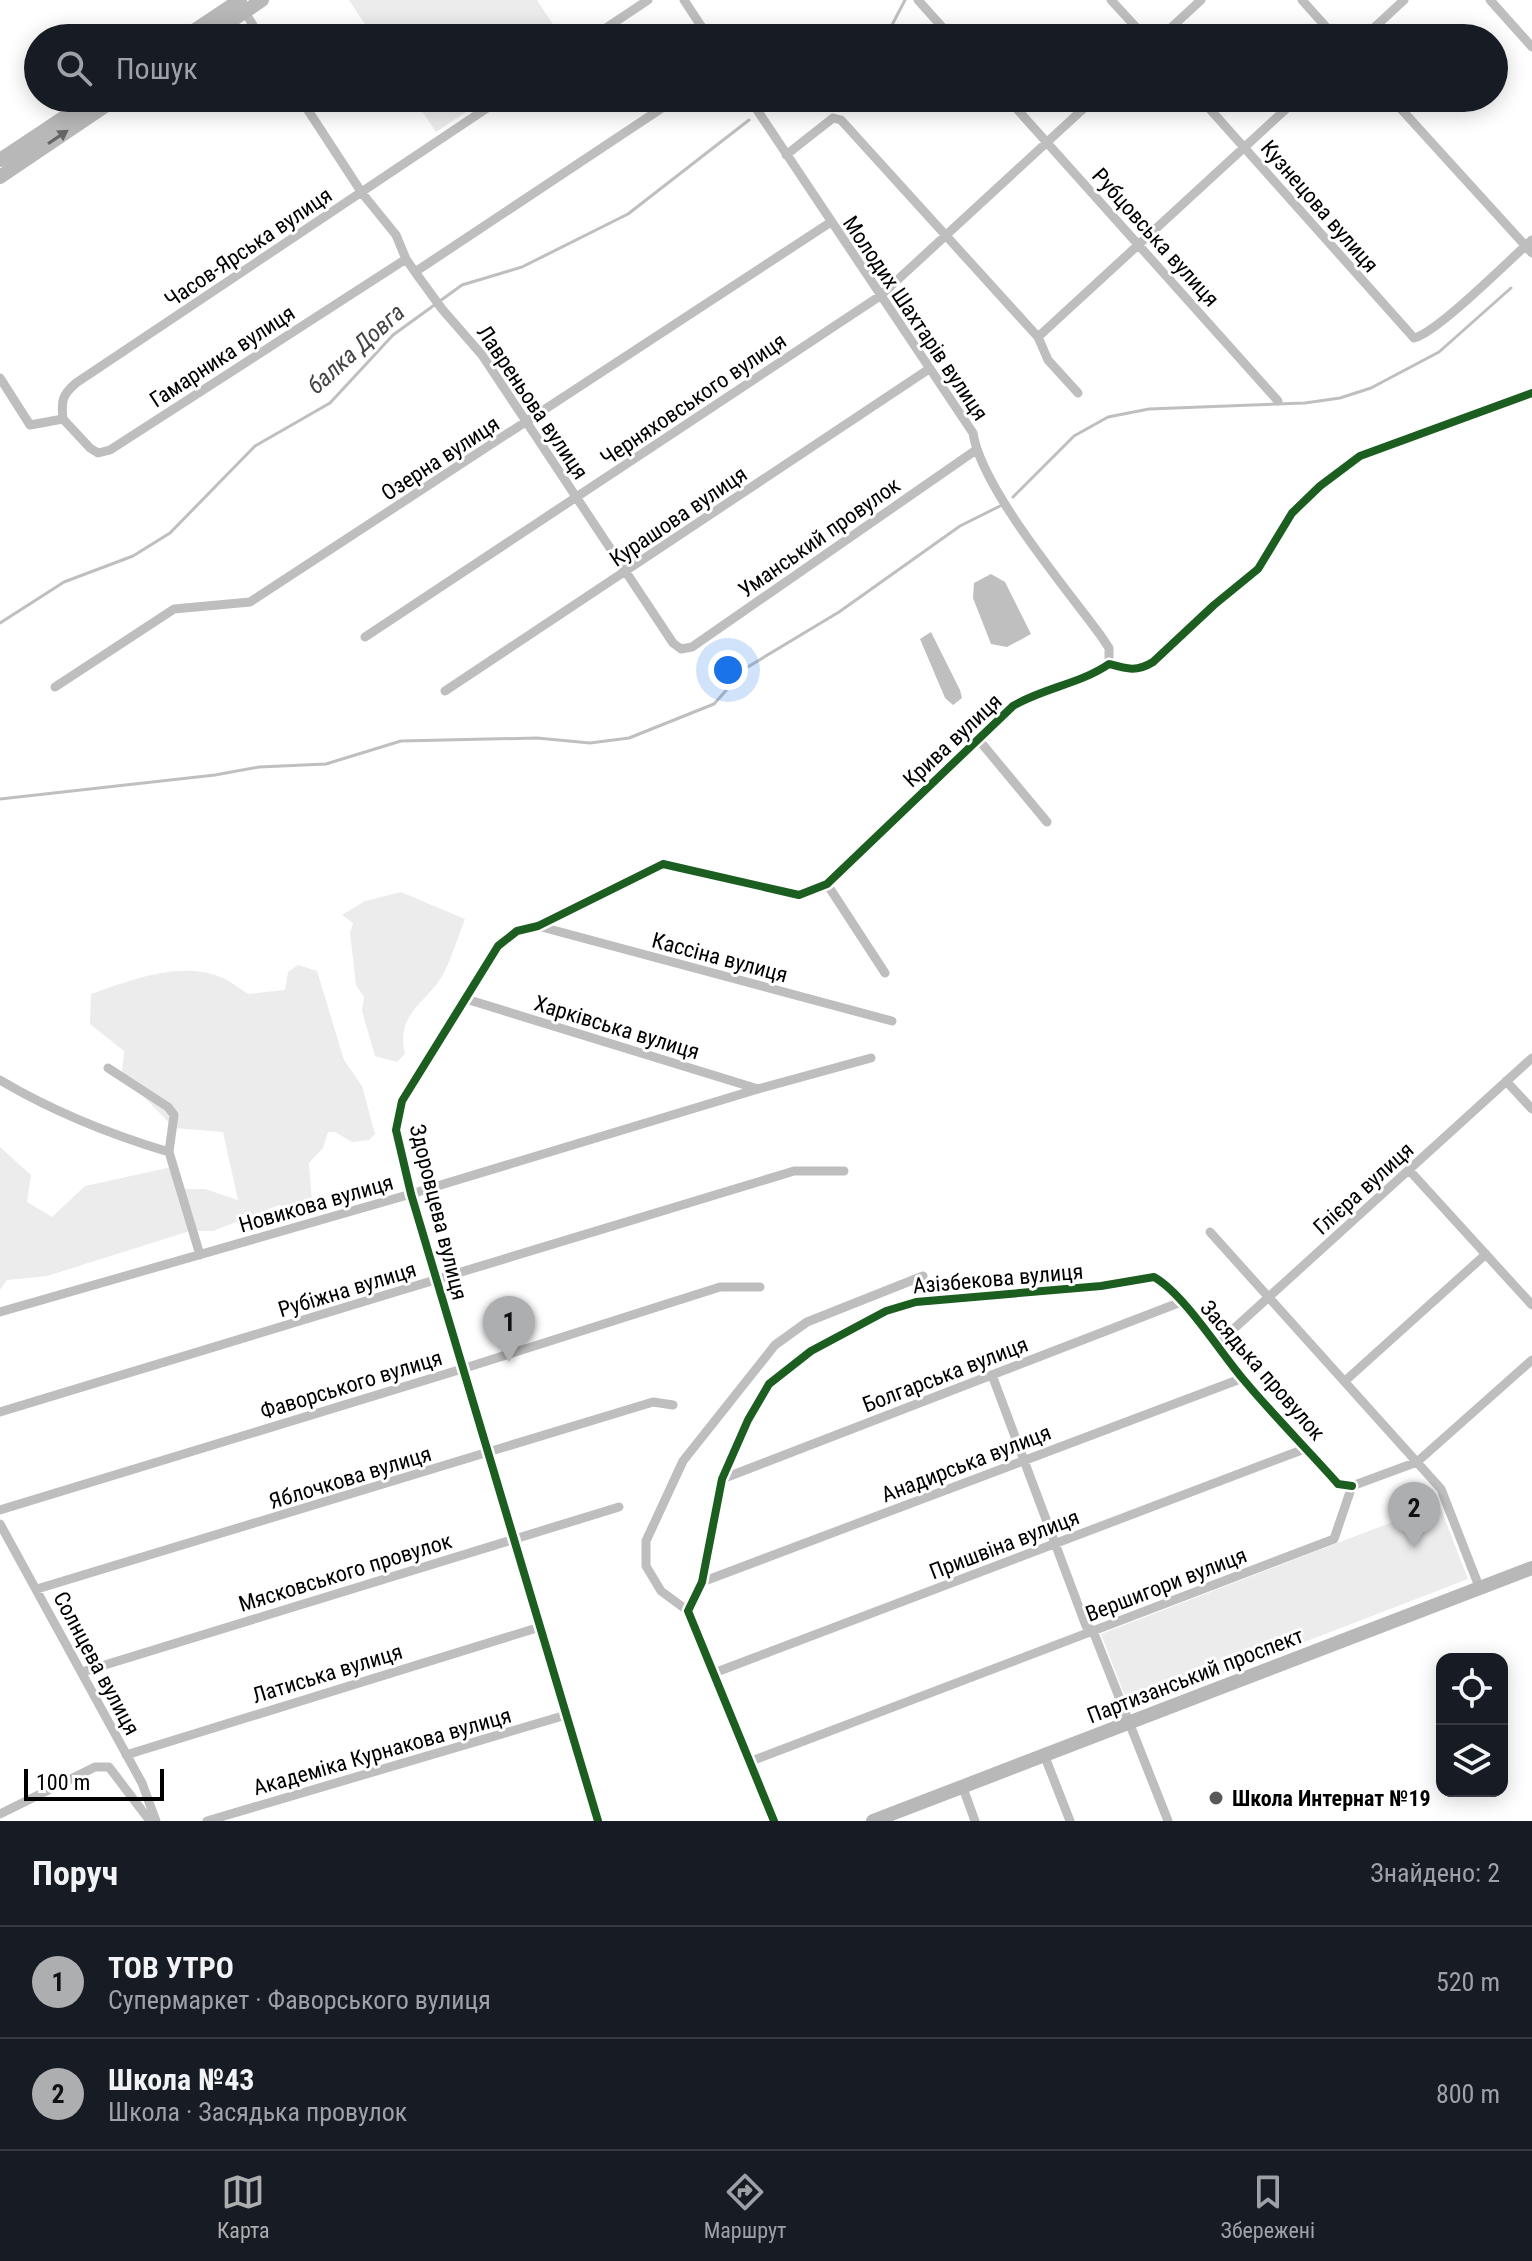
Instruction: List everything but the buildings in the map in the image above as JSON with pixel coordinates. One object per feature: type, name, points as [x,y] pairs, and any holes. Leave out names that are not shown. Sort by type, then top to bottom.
[{"type":"street","points":[[205,24],[239,3],[262,0]]},
{"type":"street","points":[[612,24],[648,0]]},
{"type":"street","points":[[684,0],[700,24]]},
{"type":"street","points":[[918,0],[939,24]]},
{"type":"street","points":[[1111,0],[1133,24]]},
{"type":"street","points":[[1175,24],[1201,0]]},
{"type":"street","points":[[1302,0],[1323,24]]},
{"type":"street","points":[[1378,24],[1404,0]]},
{"type":"street","points":[[1490,0],[1532,47]]},
{"type":"street","points":[[219,24],[239,3]]},
{"type":"street","points":[[239,3],[252,24]]},
{"type":"street","points":[[0,160],[72,112]]},
{"type":"street","points":[[0,177],[96,112]]},
{"type":"street","name":"Лавреньова вулиця","points":[[309,112],[362,193],[396,235],[415,272],[482,355],[673,643],[681,649]]},
{"type":"street","name":"Часов-Ярська вулиця","points":[[63,419],[61,400],[76,383],[481,112]]},
{"type":"street","points":[[415,272],[656,112]]},
{"type":"street","name":"Молодих Шахтарів вулиця","points":[[758,112],[973,433],[976,450],[1011,512],[1109,648],[1109,664]]},
{"type":"street","name":"Рубцовська вулиця","points":[[1020,112],[1278,401]]},
{"type":"street","name":"Черняховського вулиця","points":[[365,637],[880,296],[1080,112]]},
{"type":"street","name":"Кузнецова вулиця","points":[[1213,112],[1414,338],[1442,321],[1530,246]]},
{"type":"street","points":[[1038,337],[1283,112]]},
{"type":"street","points":[[1404,112],[1530,246]]},
{"type":"street","points":[[786,155],[837,118],[1038,337],[1048,360],[1078,393]]},
{"type":"street","name":"Озерна вулиця","points":[[55,687],[174,609],[250,602],[831,222]]},
{"type":"street","name":"Гамарника вулиця","points":[[63,419],[90,448],[98,453],[110,450],[406,259]]},
{"type":"street","name":"Курашова вулиця","points":[[445,691],[929,369]]},
{"type":"street","points":[[0,378],[30,425],[63,419]]},
{"type":"street","name":"Крива вулиця","points":[[827,884],[1013,706],[1042,691],[1096,673],[1109,664],[1130,670],[1142,669],[1153,662],[1258,569],[1292,513],[1320,486],[1360,456],[1532,393]]},
{"type":"street","name":"Уманський провулок","points":[[681,649],[692,647],[976,450]]},
{"type":"street","points":[[978,739],[1047,822]]},
{"type":"street","name":"Здоровцева вулиця","points":[[598,1821],[411,1194],[396,1130],[397,1115],[402,1101],[498,946],[517,931],[538,926],[663,864],[799,895],[827,884]]},
{"type":"street","points":[[827,884],[885,973]]},
{"type":"street","name":"Кассіна вулиця","points":[[538,926],[892,1021]]},
{"type":"street","name":"Харківська вулиця","points":[[466,999],[758,1089]]},
{"type":"street","name":"Новикова вулиця","points":[[0,1312],[871,1058]]},
{"type":"street","name":"Глієра вулиця","points":[[1217,1344],[1532,1058]]},
{"type":"street","points":[[108,1068],[168,1107],[174,1115],[169,1152],[200,1255]]},
{"type":"street","points":[[0,1080],[96,1128],[169,1152]]},
{"type":"street","points":[[1506,1081],[1532,1109]]},
{"type":"street","points":[[1409,1170],[1532,1305]]},
{"type":"street","name":"Рубіжна вулиця","points":[[0,1412],[794,1171],[844,1171]]},
{"type":"street","points":[[1210,1232],[1441,1489],[1480,1589]]},
{"type":"street","points":[[1345,1381],[1486,1254]]},
{"type":"street","points":[[774,1821],[688,1611],[661,1591],[646,1566],[646,1541],[683,1461],[775,1345],[807,1322],[923,1276]]},
{"type":"street","name":"Азізбекова вулиця","points":[[688,1611],[702,1582],[722,1479],[748,1420],[769,1384],[811,1351],[886,1311],[916,1302],[1101,1286],[1147,1277]]},
{"type":"street","name":"Засядька провулок","points":[[1147,1277],[1162,1281],[1338,1484],[1352,1486]]},
{"type":"street","name":"Фаворського вулиця","points":[[0,1510],[720,1287],[760,1287]]},
{"type":"street","name":"Болгарська вулиця","points":[[722,1479],[1181,1302]]},
{"type":"street","points":[[1352,1486],[1417,1462],[1532,1360]]},
{"type":"street","points":[[992,1375],[1086,1626],[1093,1631],[1168,1821]]},
{"type":"street","name":"Анадирська вулиця","points":[[702,1582],[1243,1378]]},
{"type":"street","name":"Яблочкова вулиця","points":[[37,1589],[487,1455],[653,1402],[673,1405]]},
{"type":"street","name":"Пришвіна вулиця","points":[[714,1673],[1307,1448]]},
{"type":"street","name":"Вершигори вулиця","points":[[749,1762],[1334,1539],[1352,1486]]},
{"type":"street","name":"Мясковського провулок","points":[[82,1672],[619,1507]]},
{"type":"street","name":"Солнцева вулиця","points":[[0,1524],[142,1783],[153,1821]]},
{"type":"street","name":"Партизанський проспект","points":[[881,1820],[1532,1568]]},
{"type":"street","name":"Латиська вулиця","points":[[126,1755],[540,1627]]},
{"type":"street","name":"Академіка Курнакова вулиця","points":[[207,1821],[566,1715]]},
{"type":"street","points":[[1045,1757],[1070,1821]]},
{"type":"street","points":[[0,1814],[102,1766],[109,1767],[153,1821]]},
{"type":"street","points":[[963,1788],[975,1821]]},
{"type":"shaded area","points":[[349,0],[537,0],[553,24],[365,24]]},
{"type":"shaded area","points":[[422,112],[466,112],[436,132]]},
{"type":"shaded area","points":[[991,574],[1005,582],[1031,634],[1007,647],[991,644],[973,598],[974,583]]},
{"type":"shaded area","points":[[931,632],[960,690],[962,698],[953,705],[945,698],[920,639]]},
{"type":"shaded area","points":[[401,892],[465,919],[444,973],[408,1018],[403,1040],[405,1054],[397,1062],[375,1056],[362,1011],[364,997],[356,985],[350,933],[353,923],[342,915],[365,901]]},
{"type":"shaded area","points":[[298,965],[317,971],[344,1060],[362,1086],[375,1134],[369,1140],[352,1142],[335,1132],[328,1132],[323,1148],[309,1163],[312,1202],[300,1212],[279,1205],[213,1231],[190,1231],[47,1276],[7,1280],[0,1290],[0,1147],[31,1175],[27,1202],[52,1217],[85,1186],[172,1167],[181,1189],[205,1189],[238,1200],[223,1132],[174,1128],[122,1074],[124,1051],[90,1024],[91,994],[176,971],[211,974],[248,994],[285,990],[288,972]]},
{"type":"shaded area","points":[[1439,1504],[1468,1579],[1130,1709],[1101,1634]]},
{"type":"waterway","name":"балка Довга","points":[[893,24],[905,0]]},
{"type":"waterway","name":"балка Довга","points":[[0,623],[64,582],[133,556],[170,533],[255,446],[330,403],[393,335],[462,285],[522,267],[628,214],[749,120]]},
{"type":"waterway","points":[[1013,497],[1074,436],[1108,417],[1149,409],[1305,403],[1340,398],[1371,388],[1439,352],[1511,288]]},
{"type":"waterway","points":[[0,799],[215,775],[259,767],[326,764],[401,741],[537,738],[590,743],[629,738],[714,704],[746,668],[839,612],[960,526],[1000,506]]},
{"type":"cycle path","points":[[598,1821],[411,1194],[396,1130],[402,1101],[498,946],[517,931],[538,926],[663,864],[799,895],[827,884],[1013,706],[1109,664],[1132,669],[1153,662],[1258,569],[1292,513],[1320,486],[1360,456],[1532,393]]},
{"type":"cycle path","points":[[774,1821],[688,1611],[702,1582],[722,1479],[748,1420],[769,1384],[811,1351],[886,1311],[916,1302],[1101,1286],[1154,1277],[1177,1296],[1254,1392],[1338,1484],[1352,1486]]},
{"type":"place","name":"ТОВ УТРО","points":[[509,1362]]},
{"type":"place","name":"Школа №43","points":[[1414,1548]]},
{"type":"place","name":"Школа Интернат №19","points":[[1216,1798]]}]
